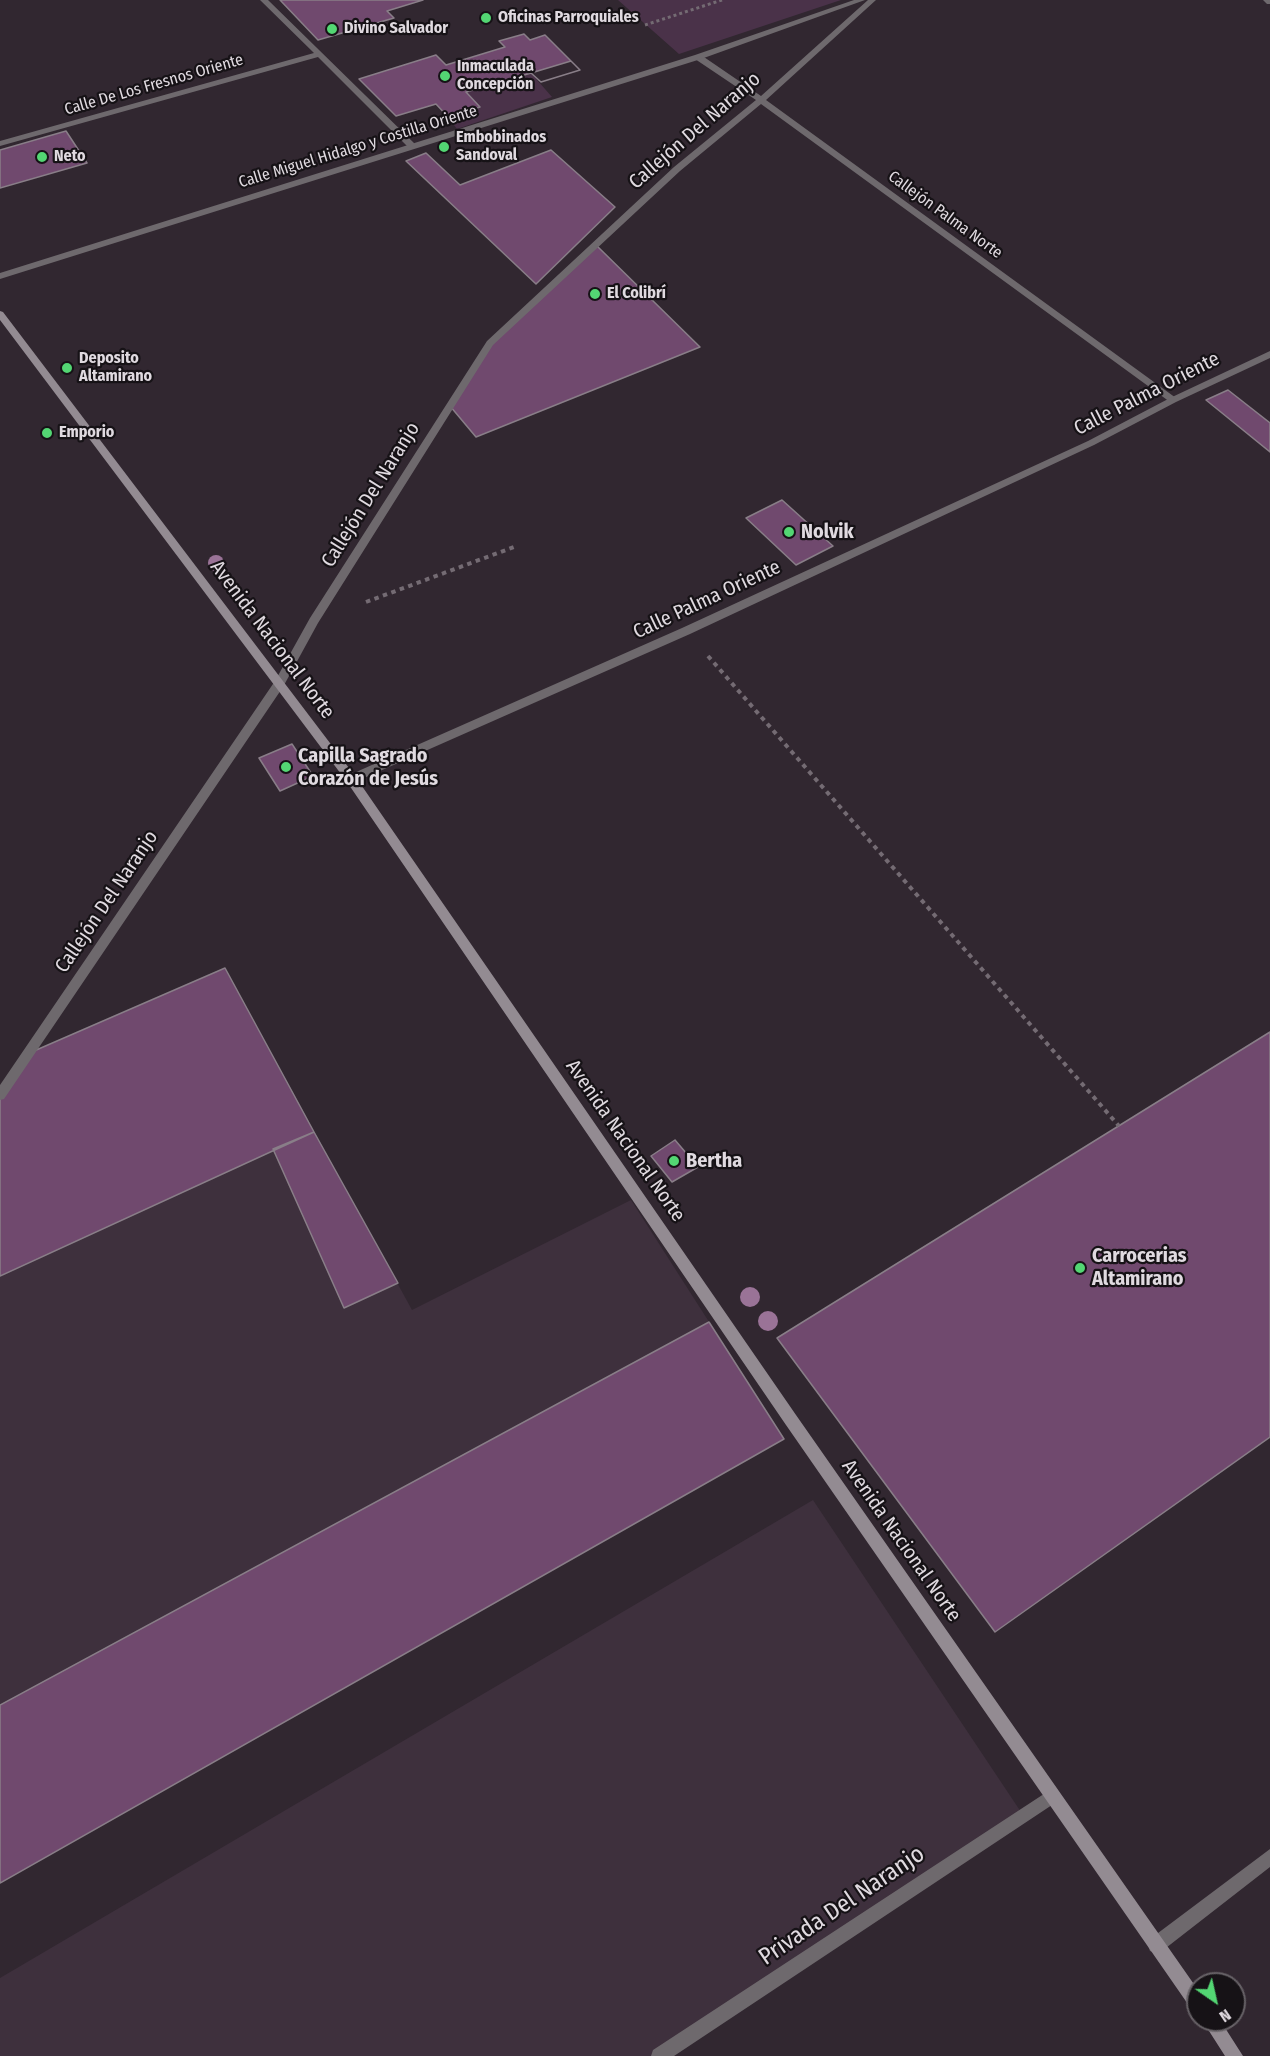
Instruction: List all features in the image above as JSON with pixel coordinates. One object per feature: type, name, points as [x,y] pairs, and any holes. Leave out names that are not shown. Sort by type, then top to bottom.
[{"type":"main road","name":"Avenida Nacional Norte","points":[[0,314],[351,779],[1186,1987]]},
{"type":"main road","points":[[1218,2032],[1235,2056]]},
{"type":"street","points":[[264,0],[411,145]]},
{"type":"street","name":"Calle Miguel Hidalgo y Costilla Oriente","points":[[0,276],[630,74],[698,57],[861,0]]},
{"type":"street","name":"Callejón Del Naranjo","points":[[0,1095],[279,684],[314,621],[490,343],[677,169],[761,100],[872,0]]},
{"type":"street","name":"Calle De Los Fresnos Oriente","points":[[0,144],[317,54]]},
{"type":"street","name":"Callejón Palma Norte","points":[[698,57],[761,100],[1173,400]]},
{"type":"street","name":"Calle Palma Oriente","points":[[351,779],[686,631],[1081,448],[1173,400],[1270,354]]},
{"type":"street","name":"Privada Del Naranjo","points":[[659,2056],[1053,1796]]},
{"type":"street","points":[[1156,1945],[1270,1857]]},
{"type":"path","points":[[645,25],[722,0]]},
{"type":"path","points":[[314,621],[514,547]]},
{"type":"path","points":[[686,631],[1119,1126]]},
{"type":"shaded area","points":[[618,0],[841,0],[679,54]]},
{"type":"shaded area","points":[[531,73],[552,97],[457,129],[448,117],[480,107],[466,92]]},
{"type":"shaded area","points":[[225,968],[412,1310],[631,1200],[784,1439],[0,1883],[0,1095],[27,1054]]},
{"type":"shaded area","points":[[813,1500],[1023,1815],[659,2056],[0,2056],[0,1978]]},
{"type":"building","name":"Divino Salvador","points":[[280,0],[423,0],[387,11],[394,18],[318,40]]},
{"type":"building","name":"Inmaculada Concepción","points":[[524,34],[530,40],[545,35],[580,70],[541,82],[531,73],[466,92],[480,107],[448,117],[436,104],[396,116],[359,79],[436,55],[446,65],[505,47],[499,41]]},
{"type":"building","points":[[571,61],[580,70],[541,82],[531,73]]},
{"type":"building","name":"Neto","points":[[66,131],[87,163],[0,188],[0,150]]},
{"type":"building","points":[[551,150],[615,207],[536,284],[406,161],[426,153],[460,185]]},
{"type":"building","name":"El Colibrí","points":[[597,246],[700,347],[476,437],[450,406],[490,343]]},
{"type":"building","points":[[1228,390],[1270,423],[1270,452],[1206,400]]},
{"type":"building","name":"Nolvik","points":[[782,500],[833,546],[796,565],[746,518]]},
{"type":"building","name":"Capilla Sagrado Corazón de Jesús","points":[[292,744],[313,776],[280,791],[259,758]]},
{"type":"building","points":[[225,968],[314,1132],[0,1276],[0,1095],[27,1054]]},
{"type":"building","name":"Carrocerias Altamirano","points":[[1270,1032],[1270,1437],[995,1632],[777,1338]]},
{"type":"building","points":[[314,1132],[398,1283],[344,1308],[273,1149]]},
{"type":"building","name":"Bertha","points":[[675,1140],[698,1167],[672,1182],[651,1156]]},
{"type":"building","points":[[709,1322],[784,1439],[0,1883],[0,1705]]},
{"type":"place","name":"Oficinas Parroquiales","points":[[486,18]]},
{"type":"place","name":"Divino Salvador","points":[[332,29]]},
{"type":"place","name":"Inmaculada Concepción","points":[[445,76]]},
{"type":"place","name":"Embobinados Sandoval","points":[[444,147]]},
{"type":"place","name":"Neto","points":[[42,157]]},
{"type":"place","name":"El Colibrí","points":[[595,294]]},
{"type":"place","name":"Deposito Altamirano","points":[[67,368]]},
{"type":"place","name":"Emporio","points":[[47,433]]},
{"type":"place","name":"Nolvik","points":[[789,532]]},
{"type":"place","name":"Capilla Sagrado Corazón de Jesús","points":[[286,767]]},
{"type":"place","name":"Bertha","points":[[674,1161]]},
{"type":"place","name":"Carrocerias Altamirano","points":[[1080,1268]]}]
